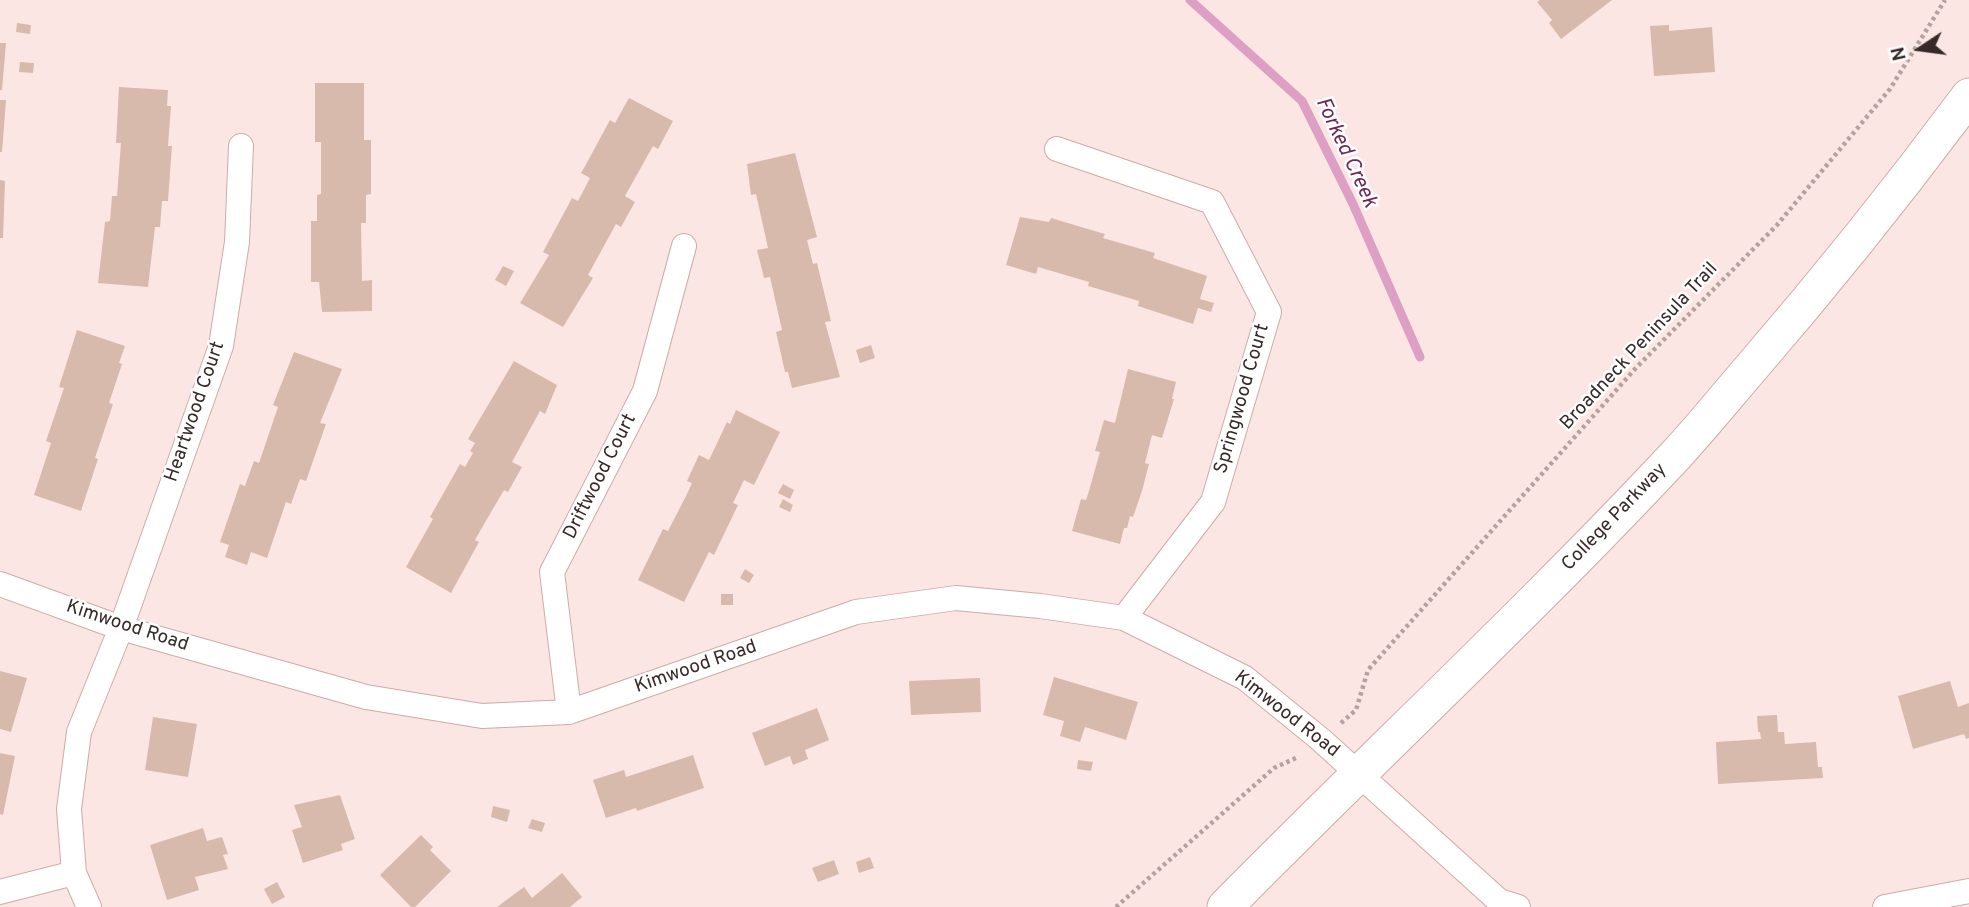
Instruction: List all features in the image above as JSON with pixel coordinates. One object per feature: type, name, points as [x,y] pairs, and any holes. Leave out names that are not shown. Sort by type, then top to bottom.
[{"type":"main road","name":"College Parkway","points":[[1224,907],[1518,617],[1676,455],[1888,203],[1969,96]]},
{"type":"street","name":"Heartwood Court","points":[[89,907],[75,873],[69,808],[79,732],[121,628],[221,346],[237,242],[241,146]]},
{"type":"street","name":"Springwood Court","points":[[1056,149],[1212,202],[1269,313],[1213,502],[1124,618]]},
{"type":"street","name":"Driftwood Court","points":[[569,712],[552,572],[645,391],[684,246]]},
{"type":"street","name":"Kimwood Road","points":[[0,584],[121,628],[366,697],[482,716],[569,712],[856,612],[956,598],[1124,618],[1245,678],[1358,773],[1499,901],[1518,907]]},
{"type":"street","points":[[0,892],[75,873]]},
{"type":"street","points":[[1885,907],[1969,891]]},
{"type":"path","name":"Broadneck Peninsula Trail","points":[[1356,710],[1368,670],[1634,369],[1777,225],[1890,89],[1945,0]]},
{"type":"path","points":[[1116,907],[1273,768],[1298,757]]},
{"type":"building","points":[[1612,0],[1561,39],[1549,23],[1552,20],[1537,2]]},
{"type":"building","points":[[17,23],[31,25],[30,34],[16,32]]},
{"type":"building","points":[[1669,25],[1669,31],[1712,27],[1715,72],[1654,76],[1650,26]]},
{"type":"building","points":[[0,43],[6,43],[2,90],[0,90]]},
{"type":"building","points":[[20,62],[34,63],[33,73],[19,72]]},
{"type":"building","points":[[315,83],[364,83],[364,140],[371,140],[371,194],[366,195],[366,223],[361,223],[362,281],[372,280],[372,311],[322,312],[319,282],[311,282],[311,221],[317,221],[317,195],[321,194],[321,142],[315,142]]},
{"type":"building","points":[[119,87],[168,90],[167,106],[171,106],[168,146],[172,146],[168,201],[162,201],[160,227],[155,227],[148,287],[98,283],[105,222],[110,221],[112,196],[117,196],[121,143],[116,143]]},
{"type":"building","points":[[629,98],[673,121],[658,149],[653,146],[625,196],[635,202],[621,227],[616,224],[588,275],[593,278],[563,327],[520,303],[549,255],[543,252],[572,198],[578,201],[590,178],[581,173],[610,120],[615,123]]},
{"type":"building","points":[[0,100],[6,100],[2,152],[0,152]]},
{"type":"building","points":[[795,153],[817,237],[807,240],[813,264],[817,263],[831,321],[825,322],[840,377],[792,388],[788,372],[785,372],[776,332],[782,330],[770,277],[764,278],[757,250],[768,248],[756,194],[751,195],[747,164]]},
{"type":"building","points":[[0,180],[5,181],[3,238],[0,238]]},
{"type":"building","points":[[1020,217],[1049,222],[1051,218],[1105,234],[1103,238],[1155,253],[1153,258],[1207,276],[1200,299],[1214,303],[1211,312],[1198,308],[1193,324],[1138,306],[1139,301],[1088,286],[1089,282],[1038,267],[1036,274],[1006,265]]},
{"type":"building","points":[[503,266],[514,271],[506,286],[495,280]]},
{"type":"building","points":[[77,330],[125,346],[109,403],[113,404],[81,511],[34,495],[51,443],[46,441],[64,388],[59,387]]},
{"type":"building","points":[[871,345],[875,358],[860,363],[856,350]]},
{"type":"building","points":[[294,352],[342,369],[320,423],[326,424],[306,481],[300,479],[291,504],[286,502],[267,558],[251,552],[247,565],[225,557],[229,545],[220,542],[240,484],[245,486],[254,461],[259,463],[278,407],[273,405]]},
{"type":"building","points":[[514,361],[557,385],[545,414],[540,411],[512,462],[522,467],[508,492],[504,490],[475,540],[479,542],[451,593],[406,567],[460,464],[465,467],[473,453],[470,451],[475,443],[468,439]]},
{"type":"building","points":[[1128,369],[1176,382],[1174,399],[1162,438],[1152,435],[1145,463],[1149,464],[1142,491],[1133,517],[1130,516],[1127,528],[1124,528],[1120,544],[1072,531],[1081,499],[1086,500],[1089,491],[1100,452],[1095,451],[1104,420],[1115,423]]},
{"type":"building","points":[[736,410],[780,432],[754,485],[744,480],[733,503],[738,505],[714,555],[709,552],[684,602],[638,580],[663,529],[668,531],[686,496],[692,483],[687,481],[699,455],[709,460],[727,422],[730,424]]},
{"type":"building","points":[[783,484],[794,490],[790,499],[778,493]]},
{"type":"building","points":[[783,499],[793,505],[790,512],[779,507]]},
{"type":"building","points":[[745,569],[754,575],[749,583],[740,578]]},
{"type":"building","points":[[721,594],[733,594],[733,605],[721,605]]},
{"type":"building","points":[[0,671],[27,678],[11,732],[0,729]]},
{"type":"building","points":[[1054,677],[1138,702],[1126,740],[1085,727],[1080,742],[1060,736],[1064,721],[1043,715]]},
{"type":"building","points":[[980,678],[981,712],[911,715],[909,681]]},
{"type":"building","points":[[1950,681],[1958,707],[1969,703],[1969,738],[1966,739],[1964,734],[1913,749],[1898,696]]},
{"type":"building","points":[[817,708],[829,740],[805,750],[808,759],[793,765],[790,756],[765,766],[752,733]]},
{"type":"building","points":[[1777,715],[1778,732],[1784,732],[1785,744],[1816,742],[1818,767],[1822,767],[1823,778],[1718,784],[1716,742],[1761,739],[1757,716]]},
{"type":"building","points":[[153,717],[197,724],[188,777],[145,770]]},
{"type":"building","points":[[0,753],[15,756],[3,815],[0,814]]},
{"type":"building","points":[[693,755],[704,788],[637,811],[636,808],[606,818],[593,780],[624,770],[626,777]]},
{"type":"building","points":[[1078,760],[1093,762],[1091,771],[1077,769]]},
{"type":"building","points":[[340,795],[355,839],[341,844],[343,850],[303,863],[292,830],[302,827],[294,805]]},
{"type":"building","points":[[493,806],[510,810],[507,822],[491,817]]},
{"type":"building","points":[[532,819],[545,823],[542,832],[528,828]]},
{"type":"building","points":[[203,828],[207,841],[222,837],[228,854],[223,855],[228,869],[195,877],[199,890],[167,900],[150,845]]},
{"type":"building","points":[[421,835],[433,847],[430,850],[451,871],[415,907],[411,907],[380,875]]},
{"type":"building","points":[[870,857],[874,868],[859,873],[856,862]]},
{"type":"building","points":[[834,860],[839,874],[818,882],[812,868]]},
{"type":"building","points":[[562,873],[582,897],[570,907],[497,907],[524,887],[532,898]]},
{"type":"building","points":[[277,882],[285,897],[272,904],[264,889]]},
{"type":"waterway","name":"Forked Creek","points":[[1190,0],[1302,101],[1353,204],[1420,357]]}]
